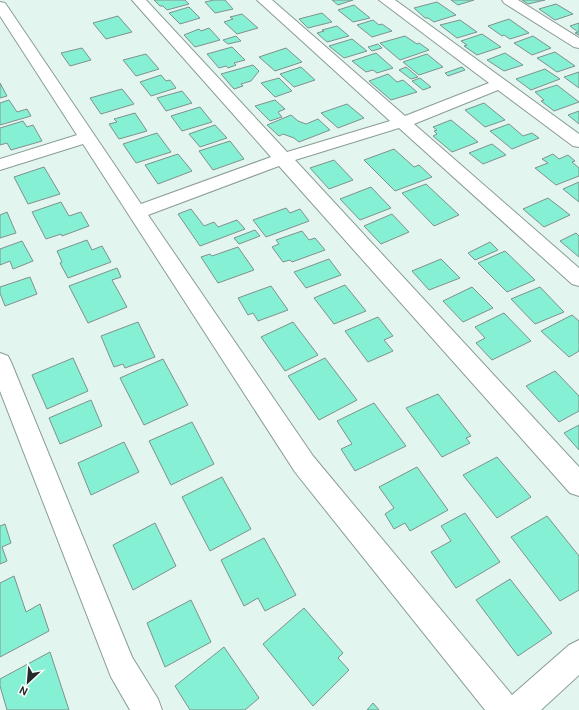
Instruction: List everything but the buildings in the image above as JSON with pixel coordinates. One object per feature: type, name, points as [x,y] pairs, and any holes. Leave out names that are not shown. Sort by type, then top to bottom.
[{"type":"street","points":[[139,0],[284,158],[579,485]]},
{"type":"street","points":[[264,0],[579,279]]},
{"type":"street","points":[[386,0],[579,142]]},
{"type":"street","points":[[509,0],[579,44]]},
{"type":"street","points":[[0,6],[304,464],[504,710]]},
{"type":"street","points":[[137,212],[284,158],[403,122],[499,84]]},
{"type":"street","points":[[0,166],[88,137]]},
{"type":"street","points":[[0,362],[121,667],[147,710]]},
{"type":"street","points":[[518,710],[579,655]]}]
